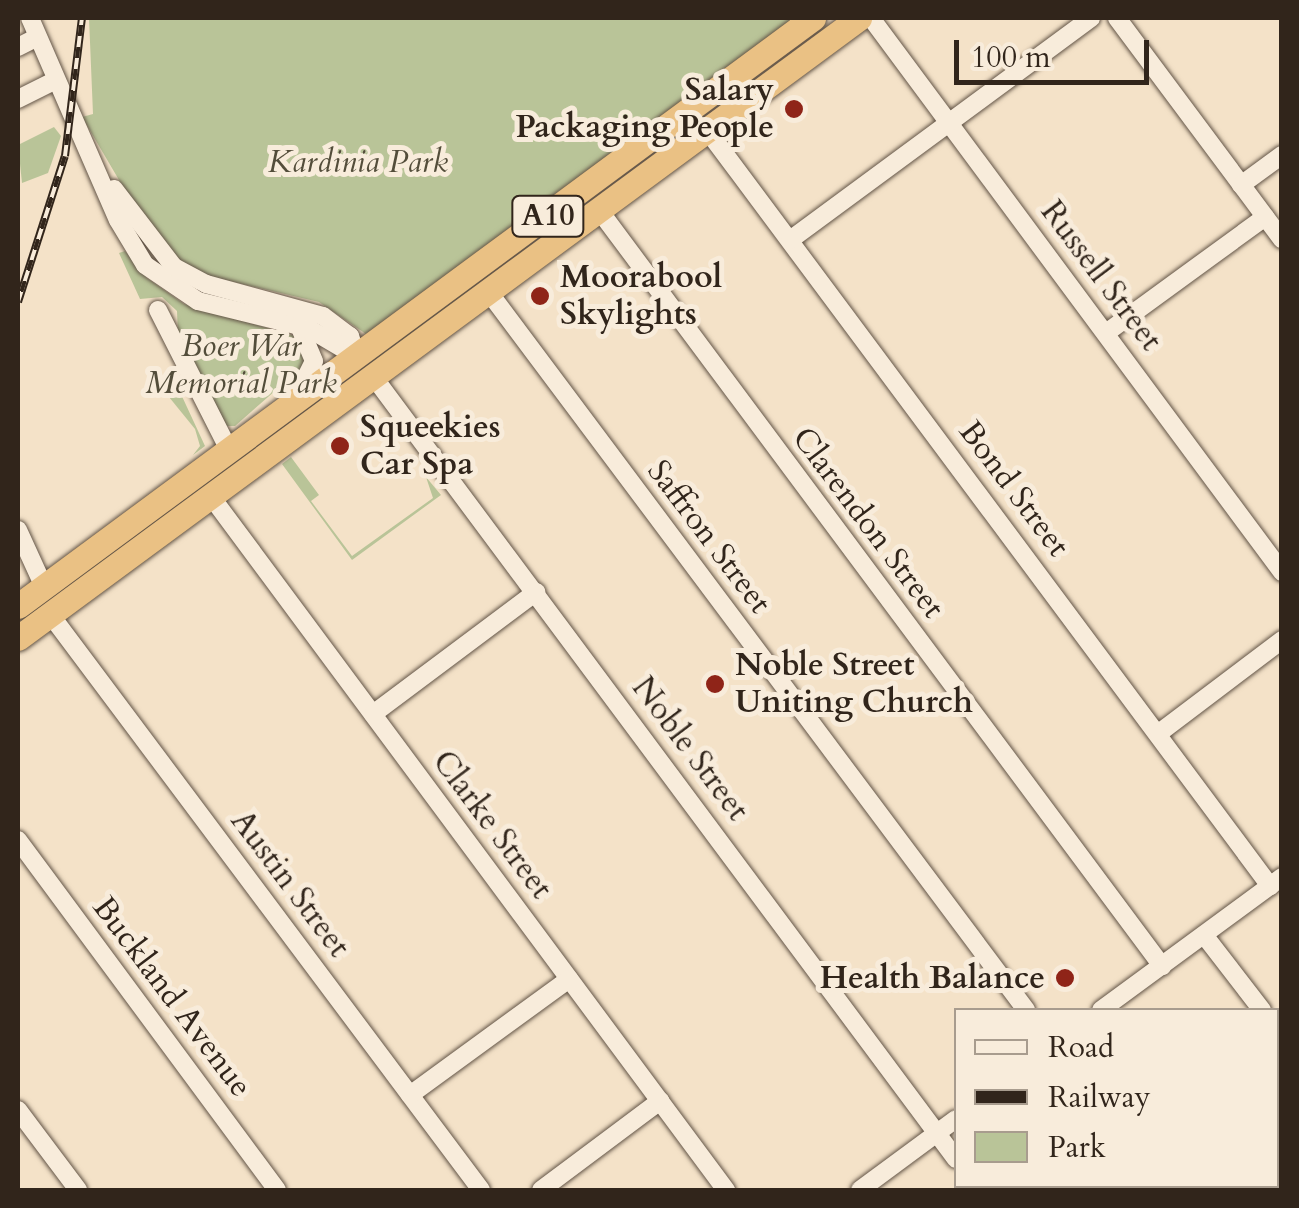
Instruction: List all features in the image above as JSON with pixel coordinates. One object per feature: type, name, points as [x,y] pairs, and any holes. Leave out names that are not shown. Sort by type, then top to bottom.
[{"type":"highway","name":"A10","points":[[18,638],[210,495],[365,367],[813,18]]},
{"type":"highway","name":"A10","points":[[18,606],[292,402],[365,367],[488,292],[859,18]]},
{"type":"street","points":[[30,18],[130,244],[153,273],[207,304],[299,326],[365,367]]},
{"type":"street","points":[[42,45],[43,18]]},
{"type":"street","name":"Russell Street","points":[[871,18],[1282,572]]},
{"type":"street","points":[[790,240],[1092,18]]},
{"type":"street","points":[[1117,18],[1282,239]]},
{"type":"street","points":[[18,47],[42,45]]},
{"type":"street","points":[[18,99],[56,80]]},
{"type":"street","name":"Bond Street","points":[[708,130],[1158,732],[1276,881]]},
{"type":"street","name":"Noble Street","points":[[86,148],[146,238],[174,267],[206,284],[324,316],[350,336],[365,367],[954,1156]]},
{"type":"street","points":[[1241,185],[1282,155]]},
{"type":"street","name":"Clarendon Street","points":[[599,210],[1162,966]]},
{"type":"street","points":[[1106,333],[1265,216]]},
{"type":"street","name":"Saffron Street","points":[[488,292],[1025,1008]]},
{"type":"street","points":[[158,310],[229,450]]},
{"type":"street","points":[[292,402],[314,362],[299,326]]},
{"type":"street","name":"Clarke Street","points":[[210,495],[726,1190]]},
{"type":"street","points":[[18,530],[44,587]]},
{"type":"street","points":[[372,714],[536,592]]},
{"type":"street","name":"Austin Street","points":[[50,614],[481,1190]]},
{"type":"street","points":[[1158,732],[1282,640]]},
{"type":"street","name":"Buckland Avenue","points":[[18,840],[278,1190]]},
{"type":"street","points":[[1105,1008],[1276,881]]},
{"type":"street","points":[[1204,935],[1260,1008]]},
{"type":"street","points":[[410,1096],[569,979]]},
{"type":"street","points":[[541,1190],[660,1101]]},
{"type":"street","points":[[18,1110],[78,1190]]},
{"type":"street","points":[[860,1190],[954,1120]]},
{"type":"green space","name":"Kardinia Park","points":[[89,18],[796,18],[366,334],[319,302],[208,276],[176,258],[129,197],[82,117],[93,114]]},
{"type":"green space","points":[[54,127],[61,136],[48,173],[22,183],[18,145]]},
{"type":"green space","name":"Boer War Memorial Park","points":[[125,251],[147,278],[184,304],[295,336],[307,357],[300,369],[235,426],[226,426],[178,335],[177,311],[162,297],[140,299],[119,253]]},
{"type":"green space","points":[[180,392],[205,446],[193,455],[200,446],[195,429],[169,397]]},
{"type":"green space","points":[[291,457],[319,495],[311,501],[352,556],[433,498],[426,477],[441,495],[352,560],[282,464]]},
{"type":"railway","points":[[18,302],[65,156],[82,18]]},
{"type":"place","name":"Salary Packaging People","points":[[794,109]]},
{"type":"place","name":"Moorabool Skylights","points":[[540,296]]},
{"type":"place","name":"Squeekies Car Spa","points":[[340,446]]},
{"type":"place","name":"Noble Street Uniting Church","points":[[715,684]]},
{"type":"place","name":"Health Balance","points":[[1065,978]]}]
